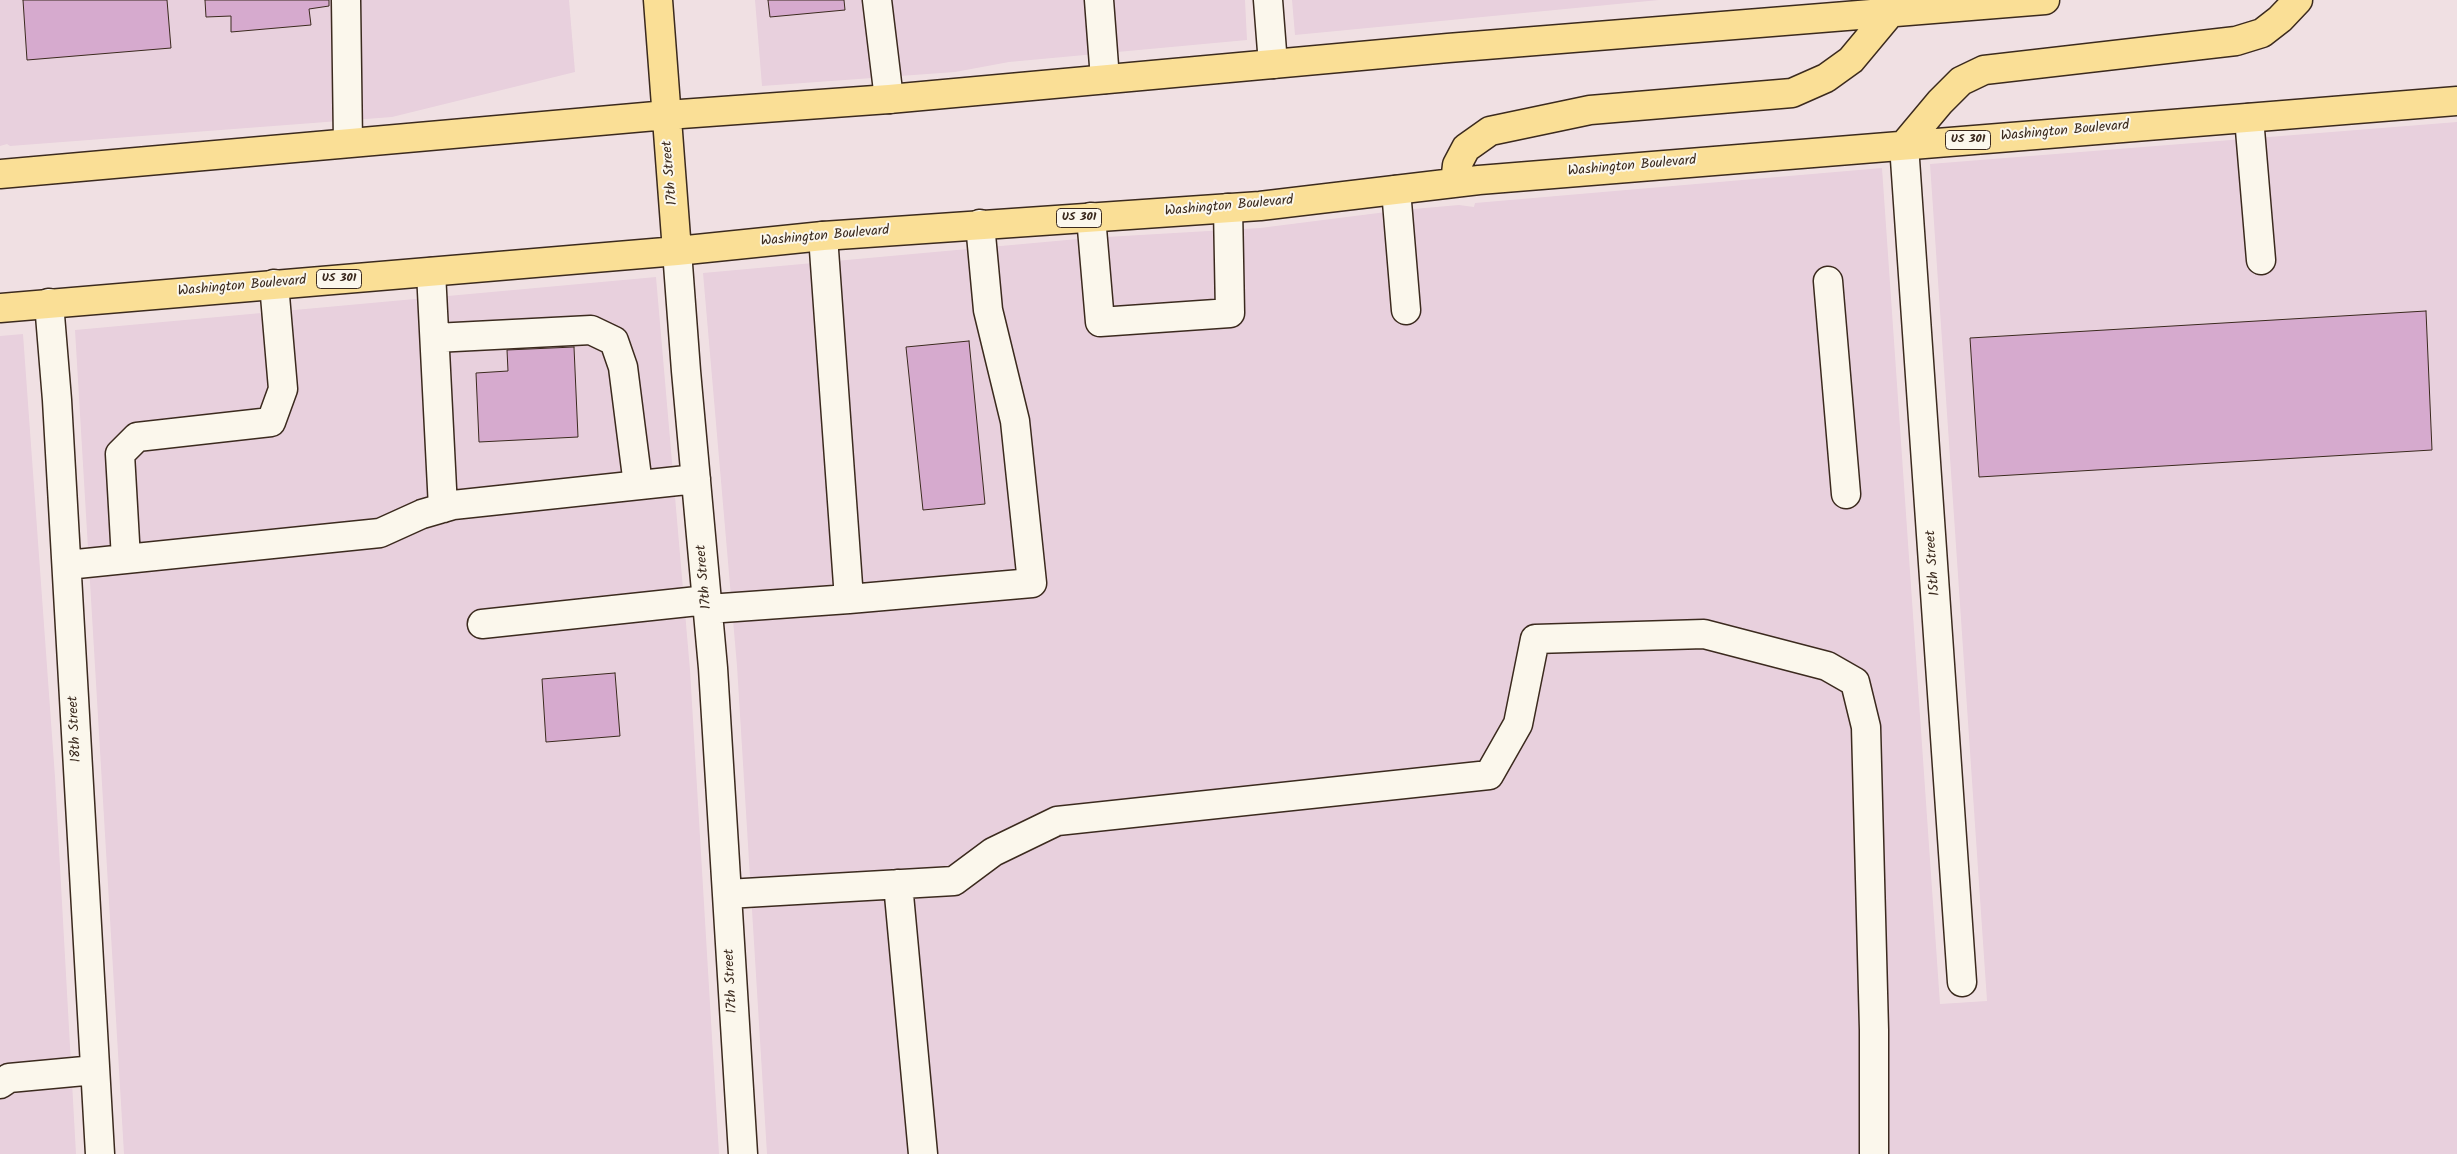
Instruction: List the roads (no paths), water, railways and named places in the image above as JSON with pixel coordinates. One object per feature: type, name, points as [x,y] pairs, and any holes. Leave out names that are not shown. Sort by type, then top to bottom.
[{"type":"main road","name":"17th Street","points":[[658,0],[678,251]]},
{"type":"main road","points":[[3,177],[348,142],[667,115],[889,99],[1891,6],[2045,0]]},
{"type":"main road","points":[[1904,145],[1940,102],[1961,82],[1984,70],[2236,41],[2262,33],[2280,19],[2298,0]]},
{"type":"main road","points":[[1454,183],[1457,165],[1466,148],[1490,131],[1590,110],[1792,93],[1826,78],[1851,60],[1891,6]]},
{"type":"main road","name":"Washington Boulevard","points":[[0,308],[678,251],[823,236],[1260,206],[1454,183],[2457,101]]},
{"type":"street","points":[[346,0],[348,142]]},
{"type":"street","points":[[877,0],[889,99]]},
{"type":"street","points":[[1100,0],[1105,79]]},
{"type":"street","points":[[1268,0],[1273,64]]},
{"type":"street","points":[[2249,118],[2261,260]]},
{"type":"street","name":"15th Street","points":[[1904,145],[1962,982]]},
{"type":"street","points":[[1396,190],[1406,310]]},
{"type":"street","points":[[1091,217],[1100,322],[1230,313],[1228,208]]},
{"type":"street","points":[[482,624],[708,604],[849,599],[1032,583],[1015,421],[988,310],[980,224]]},
{"type":"street","points":[[823,236],[849,599]]},
{"type":"street","name":"17th Street","points":[[678,251],[708,604],[743,1154]]},
{"type":"street","points":[[432,272],[443,508]]},
{"type":"street","points":[[1828,281],[1846,494]]},
{"type":"street","points":[[126,559],[120,454],[137,437],[271,422],[283,389],[274,284]]},
{"type":"street","name":"18th Street","points":[[49,303],[67,565],[100,1154]]},
{"type":"street","points":[[435,338],[590,330],[614,341],[623,367],[638,485]]},
{"type":"street","points":[[67,565],[380,532],[422,514],[453,505],[696,480]]},
{"type":"street","points":[[727,894],[954,881],[993,852],[1057,821],[1489,775],[1518,724],[1535,639],[1704,634],[1827,666],[1855,682],[1866,727],[1874,1030],[1874,1154]]},
{"type":"street","points":[[898,884],[923,1154]]},
{"type":"street","points":[[0,1084],[9,1078],[95,1070]]}]
